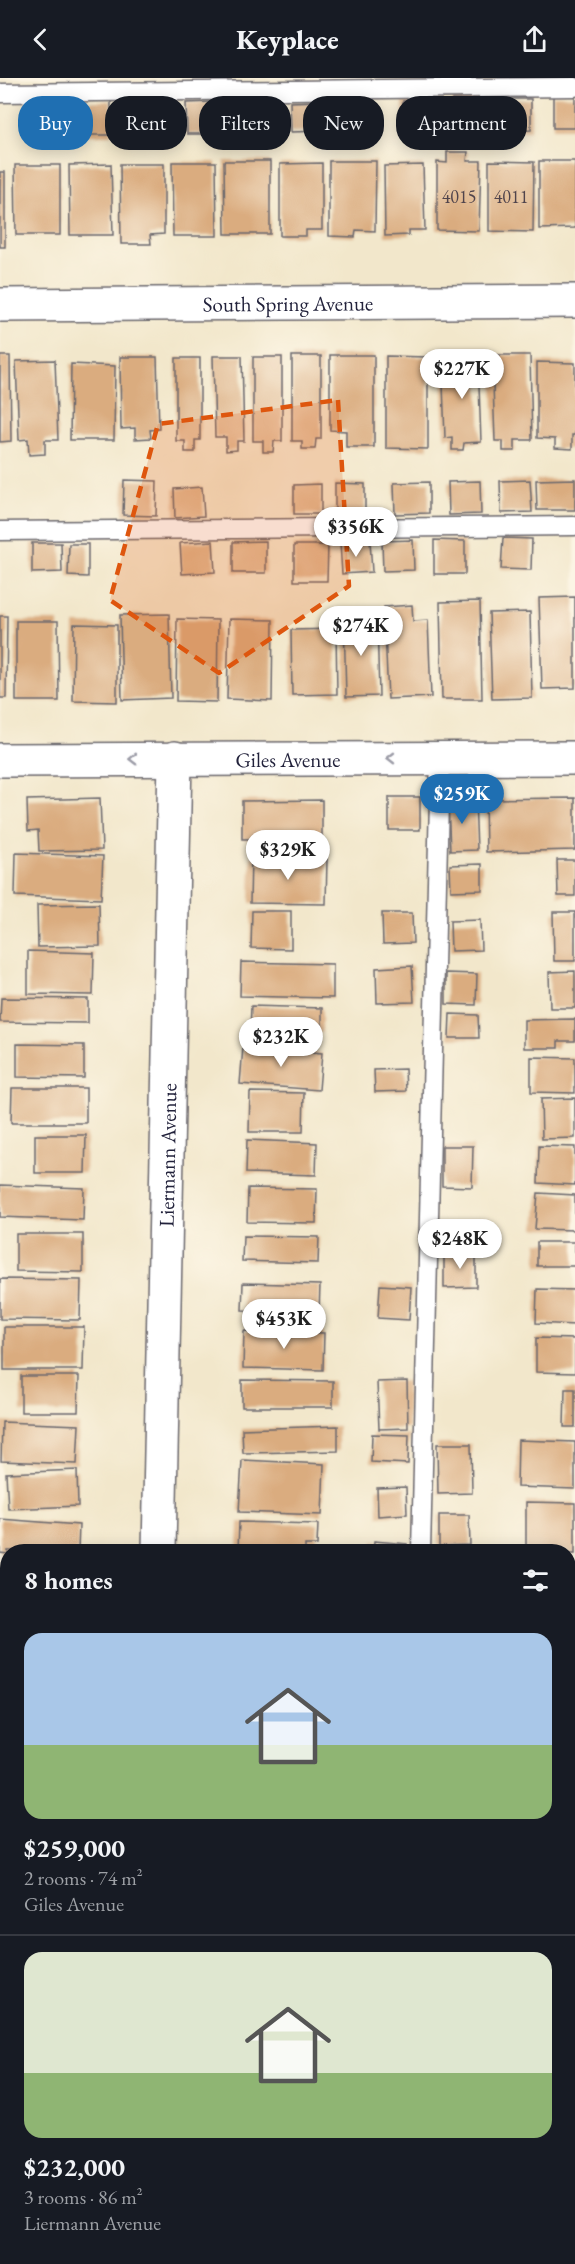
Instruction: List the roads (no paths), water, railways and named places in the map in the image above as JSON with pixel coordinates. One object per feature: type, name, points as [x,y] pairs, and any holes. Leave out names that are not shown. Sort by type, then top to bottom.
[{"type":"street","name":"South Spring Avenue","points":[[0,305],[575,301]]},
{"type":"street","name":"Liermann Avenue","points":[[159,1544],[175,758]]},
{"type":"street","name":"Giles Avenue","points":[[0,760],[575,758]]},
{"type":"lane","points":[[0,93],[575,87]]},
{"type":"lane","points":[[0,531],[575,526]]},
{"type":"lane","points":[[421,1544],[440,758]]}]
